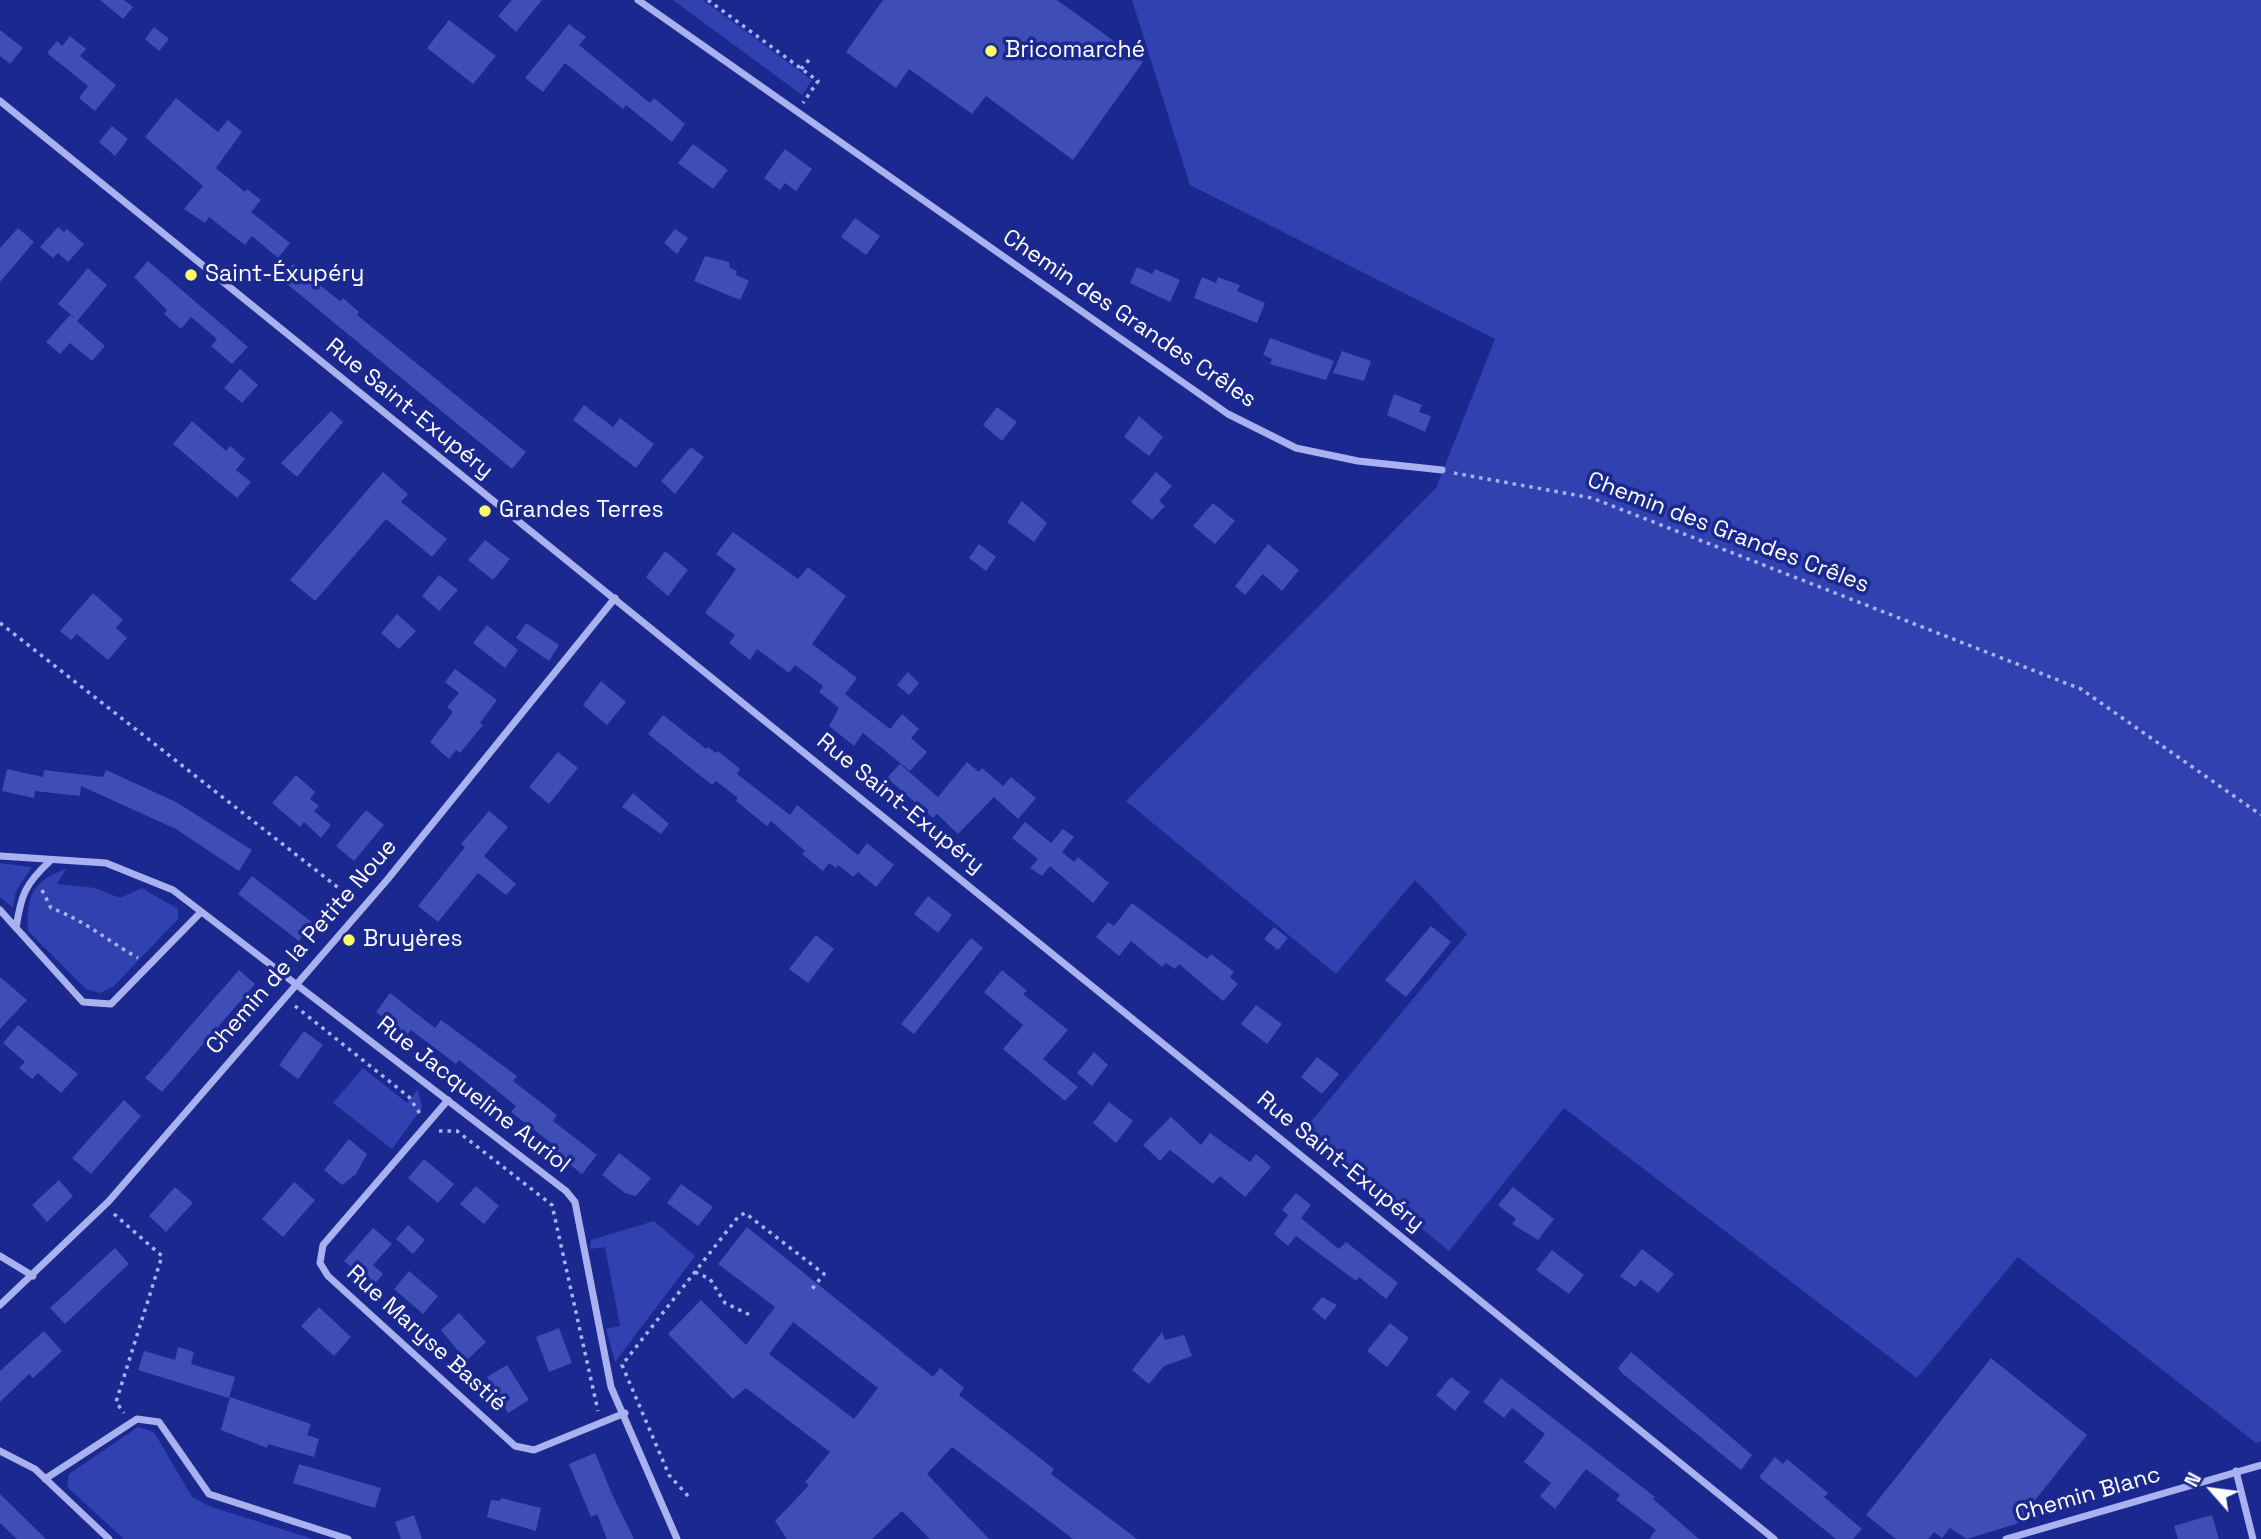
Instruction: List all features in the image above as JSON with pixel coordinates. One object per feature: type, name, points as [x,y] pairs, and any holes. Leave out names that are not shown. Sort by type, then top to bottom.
[{"type":"street","name":"Chemin des Grandes Crêles","points":[[639,0],[1228,414],[1296,448],[1358,461],[1442,470]]},
{"type":"street","name":"Rue Saint-Exupéry","points":[[0,101],[1774,1539]]},
{"type":"street","name":"Chemin de la Petite Noue","points":[[0,1305],[105,1206],[363,907],[615,598]]},
{"type":"street","name":"Rue Jacqueline Auriol","points":[[0,856],[106,863],[173,890],[566,1191],[575,1202],[611,1387],[625,1413],[677,1539]]},
{"type":"street","points":[[16,928],[21,896],[31,878],[50,861]]},
{"type":"street","points":[[0,910],[83,1002],[111,1004],[201,912]]},
{"type":"street","name":"Rue Maryse Bastié","points":[[448,1100],[323,1245],[320,1263],[328,1276],[515,1446],[534,1450],[625,1413]]},
{"type":"street","points":[[0,1256],[33,1276]]},
{"type":"street","points":[[45,1479],[137,1419],[159,1422],[209,1494],[348,1539]]},
{"type":"street","points":[[0,1451],[35,1469],[109,1539]]},
{"type":"street","name":"Chemin Blanc","points":[[2006,1539],[2261,1465]]},
{"type":"street","points":[[2236,1471],[2253,1539]]},
{"type":"path","points":[[708,0],[818,81],[797,111]]},
{"type":"path","points":[[801,69],[809,60]]},
{"type":"path","name":"Chemin des Grandes Crêles","points":[[1442,470],[1592,498],[2081,689],[2261,815]]},
{"type":"path","points":[[0,623],[363,907]]},
{"type":"path","points":[[50,861],[42,891],[51,908],[79,918],[106,940],[149,964]]},
{"type":"path","points":[[285,998],[409,1097],[427,1125],[438,1131],[457,1131],[552,1205],[601,1423]]},
{"type":"path","points":[[105,1206],[162,1256],[116,1402],[131,1423]]},
{"type":"path","points":[[688,1496],[669,1475],[622,1365],[738,1217],[745,1213],[824,1273],[812,1289]]},
{"type":"path","points":[[695,1272],[709,1279],[725,1303],[750,1315]]},
{"type":"shaded area","points":[[673,0],[703,0],[812,80],[802,95]]},
{"type":"shaded area","points":[[1132,0],[2261,0],[2261,1441],[2256,1443],[2018,1257],[1917,1378],[1564,1108],[1449,1251],[1303,1131],[1467,934],[1415,880],[1336,974],[1126,801],[1436,488],[1495,339],[1190,185]]},
{"type":"shaded area","points":[[0,863],[32,867],[16,891],[13,908],[0,897]]},
{"type":"shaded area","points":[[66,869],[57,884],[95,888],[120,898],[142,888],[178,909],[178,919],[114,986],[100,993],[86,989],[28,931],[28,909],[34,892],[45,879]]},
{"type":"shaded area","points":[[363,1068],[407,1103],[418,1089],[422,1108],[392,1149],[333,1103]]},
{"type":"shaded area","points":[[654,1221],[695,1256],[615,1362],[606,1329],[620,1326],[605,1247],[590,1249],[591,1240]]},
{"type":"shaded area","points":[[138,1427],[154,1432],[192,1497],[209,1506],[313,1539],[124,1539],[67,1487],[69,1474]]},
{"type":"building","points":[[100,0],[124,0],[133,7],[123,19]]},
{"type":"building","points":[[512,0],[542,0],[516,32],[498,16]]},
{"type":"building","points":[[883,0],[1057,0],[1143,62],[1073,160],[986,96],[972,114],[909,69],[896,88],[846,52]]},
{"type":"building","points":[[449,20],[496,56],[473,84],[427,48]]},
{"type":"building","points":[[569,24],[586,37],[579,45],[650,103],[654,98],[685,124],[672,142],[626,105],[623,109],[565,63],[543,92],[525,78]]},
{"type":"building","points":[[154,27],[169,39],[159,51],[145,39]]},
{"type":"building","points":[[0,30],[23,48],[10,64],[0,56]]},
{"type":"building","points":[[70,36],[86,49],[80,56],[116,85],[95,111],[79,98],[88,86],[47,53],[57,41],[62,46]]},
{"type":"building","points":[[176,98],[218,132],[228,120],[242,132],[216,168],[245,192],[247,189],[261,200],[251,212],[290,243],[278,258],[252,236],[245,245],[209,217],[205,223],[184,209],[203,186],[145,137]]},
{"type":"building","points":[[112,126],[128,139],[115,156],[99,142]]},
{"type":"building","points":[[693,144],[728,170],[713,189],[678,163]]},
{"type":"building","points":[[785,149],[812,169],[796,191],[785,183],[780,190],[764,178]]},
{"type":"building","points":[[855,218],[880,236],[866,255],[841,237]]},
{"type":"building","points":[[58,227],[64,232],[67,229],[84,244],[68,262],[58,253],[53,258],[40,247]]},
{"type":"building","points":[[18,228],[34,242],[0,282],[0,248]]},
{"type":"building","points":[[675,229],[688,238],[677,254],[664,243]]},
{"type":"building","points":[[705,256],[729,262],[730,268],[737,271],[736,275],[749,281],[740,300],[694,281]]},
{"type":"building","points":[[148,261],[248,347],[232,364],[211,346],[217,339],[191,317],[181,329],[164,314],[167,310],[134,277]]},
{"type":"building","points":[[293,264],[340,301],[343,298],[359,312],[357,315],[526,452],[512,469],[281,279]]},
{"type":"building","points":[[1137,267],[1152,274],[1155,269],[1180,280],[1170,302],[1130,283]]},
{"type":"building","points":[[88,268],[107,285],[77,321],[105,346],[92,361],[70,343],[60,354],[46,342],[70,315],[76,319],[58,304]]},
{"type":"building","points":[[1202,277],[1216,283],[1218,277],[1240,285],[1237,291],[1265,303],[1257,323],[1194,298]]},
{"type":"building","points":[[1270,338],[1334,361],[1326,380],[1270,364],[1272,359],[1263,355]]},
{"type":"building","points":[[1342,351],[1371,361],[1364,381],[1333,373]]},
{"type":"building","points":[[240,369],[258,385],[242,403],[224,388]]},
{"type":"building","points":[[1394,394],[1422,405],[1419,412],[1431,416],[1425,432],[1387,415]]},
{"type":"building","points":[[584,405],[613,427],[620,418],[654,444],[636,468],[573,420]]},
{"type":"building","points":[[997,407],[1017,422],[1002,441],[983,425]]},
{"type":"building","points":[[331,411],[343,422],[297,477],[281,463]]},
{"type":"building","points":[[1139,416],[1163,437],[1149,456],[1124,437]]},
{"type":"building","points":[[192,421],[226,451],[230,446],[245,459],[236,470],[251,482],[237,498],[173,444]]},
{"type":"building","points":[[691,447],[704,457],[675,494],[661,481]]},
{"type":"building","points":[[383,472],[408,494],[401,502],[447,539],[432,557],[386,519],[315,601],[290,580]]},
{"type":"building","points":[[1156,472],[1172,486],[1159,501],[1165,506],[1152,520],[1131,502]]},
{"type":"building","points":[[1022,501],[1047,523],[1034,542],[1007,522]]},
{"type":"building","points":[[1213,503],[1235,521],[1215,544],[1193,526]]},
{"type":"building","points":[[733,532],[798,579],[808,567],[846,596],[812,644],[857,678],[845,694],[890,729],[902,714],[919,729],[911,738],[927,752],[910,771],[863,733],[854,746],[829,726],[839,708],[819,692],[823,686],[795,665],[789,673],[757,649],[750,660],[729,643],[735,635],[705,613],[736,569],[716,554]]},
{"type":"building","points":[[485,540],[510,559],[493,580],[468,560]]},
{"type":"building","points":[[979,544],[996,557],[986,571],[969,558]]},
{"type":"building","points":[[1268,544],[1299,570],[1282,591],[1263,574],[1245,595],[1235,586]]},
{"type":"building","points":[[665,551],[688,570],[668,596],[646,577]]},
{"type":"building","points":[[439,575],[458,590],[439,611],[422,596]]},
{"type":"building","points":[[93,593],[123,620],[116,628],[127,638],[108,660],[77,634],[71,640],[60,631]]},
{"type":"building","points":[[397,614],[416,631],[399,649],[381,633]]},
{"type":"building","points":[[526,623],[559,645],[549,661],[516,638]]},
{"type":"building","points":[[487,625],[518,650],[505,668],[473,643]]},
{"type":"building","points":[[455,669],[497,700],[480,723],[483,725],[460,753],[456,750],[449,759],[430,742],[453,712],[447,707],[459,693],[445,682]]},
{"type":"building","points":[[908,672],[919,683],[909,695],[897,685]]},
{"type":"building","points":[[601,681],[626,702],[607,725],[583,705]]},
{"type":"building","points":[[663,715],[706,749],[708,747],[716,753],[718,751],[740,769],[737,774],[790,815],[797,805],[858,855],[867,843],[894,865],[876,887],[858,872],[853,877],[838,865],[836,868],[829,863],[823,871],[802,854],[805,851],[771,821],[767,826],[736,801],[738,798],[716,781],[712,785],[648,734]]},
{"type":"building","points":[[558,752],[578,768],[549,804],[529,787]]},
{"type":"building","points":[[967,762],[979,772],[982,768],[1003,786],[1011,777],[1036,798],[1018,819],[994,797],[958,834],[937,814],[933,818],[887,778],[900,764],[938,797]]},
{"type":"building","points":[[7,769],[43,777],[44,770],[103,777],[106,770],[176,802],[252,850],[239,871],[176,829],[81,786],[80,796],[35,791],[34,798],[2,791]]},
{"type":"building","points":[[296,775],[315,792],[310,799],[319,806],[314,811],[331,825],[321,838],[304,822],[300,827],[272,803]]},
{"type":"building","points":[[633,793],[669,824],[661,834],[622,807]]},
{"type":"building","points":[[366,810],[384,825],[354,861],[336,846]]},
{"type":"building","points":[[489,811],[508,827],[484,856],[516,884],[506,895],[478,873],[438,922],[418,906],[465,847],[461,844]]},
{"type":"building","points":[[1025,822],[1051,843],[1063,829],[1074,837],[1062,852],[1074,862],[1078,857],[1109,883],[1093,903],[1050,866],[1042,876],[1030,868],[1038,859],[1012,838]]},
{"type":"building","points":[[252,876],[313,923],[299,941],[238,894]]},
{"type":"building","points":[[928,896],[952,915],[938,933],[914,914]]},
{"type":"building","points":[[1132,903],[1207,959],[1211,954],[1234,972],[1230,977],[1238,984],[1223,1001],[1179,964],[1175,969],[1166,963],[1162,967],[1131,941],[1119,956],[1096,937],[1108,922],[1114,926]]},
{"type":"building","points":[[1431,926],[1451,942],[1406,997],[1385,980]]},
{"type":"building","points":[[1274,927],[1288,938],[1278,950],[1264,939]]},
{"type":"building","points":[[816,935],[834,949],[808,983],[789,969]]},
{"type":"building","points":[[971,938],[983,948],[914,1034],[901,1024]]},
{"type":"building","points":[[239,970],[255,984],[162,1092],[145,1078]]},
{"type":"building","points":[[1002,970],[1027,991],[1023,994],[1068,1030],[1043,1059],[1078,1087],[1065,1101],[1003,1049],[1023,1025],[984,992]]},
{"type":"building","points":[[0,977],[27,1000],[0,1029]]},
{"type":"building","points":[[390,993],[435,1028],[441,1020],[517,1076],[513,1081],[557,1115],[553,1121],[597,1155],[582,1174],[551,1150],[555,1146],[511,1112],[516,1106],[459,1060],[456,1064],[411,1030],[406,1036],[376,1012]]},
{"type":"building","points":[[1256,1005],[1282,1024],[1267,1044],[1241,1024]]},
{"type":"building","points":[[18,1025],[78,1074],[61,1093],[38,1073],[32,1079],[19,1068],[25,1062],[3,1043]]},
{"type":"building","points":[[304,1031],[323,1045],[298,1079],[279,1065]]},
{"type":"building","points":[[1094,1052],[1108,1065],[1092,1086],[1077,1073]]},
{"type":"building","points":[[1317,1057],[1339,1074],[1322,1094],[1301,1077]]},
{"type":"building","points":[[124,1100],[141,1116],[91,1174],[72,1158]]},
{"type":"building","points":[[1109,1102],[1133,1121],[1116,1143],[1093,1123]]},
{"type":"building","points":[[1171,1117],[1201,1145],[1210,1133],[1250,1162],[1256,1154],[1271,1167],[1245,1197],[1220,1176],[1213,1184],[1170,1150],[1160,1161],[1143,1145]]},
{"type":"building","points":[[349,1139],[367,1154],[356,1174],[342,1185],[324,1170]]},
{"type":"building","points":[[619,1153],[651,1178],[636,1196],[625,1193],[602,1175]]},
{"type":"building","points":[[424,1159],[454,1184],[438,1203],[408,1178]]},
{"type":"building","points":[[59,1180],[73,1196],[47,1222],[32,1205]]},
{"type":"building","points":[[294,1182],[315,1200],[283,1237],[262,1219]]},
{"type":"building","points":[[681,1184],[713,1207],[698,1226],[667,1203]]},
{"type":"building","points":[[476,1186],[499,1206],[484,1224],[460,1204]]},
{"type":"building","points":[[175,1187],[193,1203],[166,1232],[149,1216]]},
{"type":"building","points":[[1513,1187],[1554,1219],[1538,1240],[1512,1224],[1516,1219],[1498,1205]]},
{"type":"building","points":[[1296,1193],[1311,1205],[1301,1218],[1339,1249],[1346,1242],[1398,1283],[1386,1299],[1359,1277],[1356,1281],[1296,1236],[1288,1246],[1274,1234],[1288,1215],[1282,1210]]},
{"type":"building","points":[[408,1225],[425,1240],[413,1254],[396,1239]]},
{"type":"building","points":[[747,1227],[933,1377],[940,1368],[964,1388],[959,1395],[1054,1469],[1051,1474],[1137,1539],[1073,1539],[952,1447],[927,1474],[989,1539],[930,1539],[902,1511],[872,1539],[787,1539],[775,1521],[809,1485],[805,1482],[830,1452],[746,1388],[733,1399],[668,1334],[701,1300],[746,1345],[775,1307],[718,1264]],"holes":[[[793,1322],[878,1388],[854,1419],[769,1354]]]},
{"type":"building","points":[[373,1228],[392,1244],[373,1265],[383,1274],[373,1286],[344,1261]]},
{"type":"building","points":[[115,1248],[129,1264],[65,1324],[50,1308]]},
{"type":"building","points":[[1642,1249],[1674,1274],[1658,1293],[1641,1280],[1635,1287],[1620,1276]]},
{"type":"building","points":[[1552,1250],[1584,1275],[1569,1294],[1536,1270]]},
{"type":"building","points":[[409,1271],[438,1296],[423,1314],[394,1289]]},
{"type":"building","points":[[1322,1297],[1337,1305],[1325,1320],[1312,1309]]},
{"type":"building","points":[[319,1307],[351,1337],[334,1356],[301,1326]]},
{"type":"building","points":[[459,1313],[486,1342],[466,1361],[441,1330]]},
{"type":"building","points":[[1390,1323],[1409,1338],[1387,1367],[1367,1351]]},
{"type":"building","points":[[559,1328],[572,1363],[549,1372],[536,1337]]},
{"type":"building","points":[[44,1331],[62,1351],[33,1378],[29,1374],[0,1402],[0,1371]]},
{"type":"building","points":[[1162,1332],[1165,1340],[1184,1335],[1192,1356],[1164,1366],[1149,1384],[1132,1370]]},
{"type":"building","points":[[178,1347],[194,1352],[191,1364],[235,1377],[229,1398],[138,1370],[144,1351],[175,1360]]},
{"type":"building","points":[[1631,1352],[1752,1455],[1741,1470],[1623,1374],[1618,1368]]},
{"type":"building","points":[[1991,1358],[2087,1435],[2016,1524],[1967,1539],[1950,1528],[1942,1538],[1934,1532],[1928,1539],[1896,1539],[1866,1515]]},
{"type":"building","points":[[507,1365],[529,1400],[508,1413],[487,1377]]},
{"type":"building","points":[[1451,1377],[1470,1392],[1455,1411],[1436,1395]]},
{"type":"building","points":[[1501,1378],[1655,1497],[1653,1499],[1699,1539],[1649,1539],[1656,1530],[1616,1500],[1620,1495],[1586,1469],[1555,1509],[1540,1496],[1551,1483],[1524,1462],[1545,1434],[1512,1408],[1504,1418],[1483,1402]]},
{"type":"building","points":[[230,1397],[311,1424],[307,1435],[319,1439],[314,1457],[268,1444],[267,1448],[221,1430]]},
{"type":"building","points":[[595,1453],[634,1539],[607,1539],[597,1514],[591,1517],[569,1464]]},
{"type":"building","points":[[1775,1457],[1783,1464],[1787,1459],[1828,1493],[1824,1497],[1862,1529],[1853,1539],[1836,1539],[1759,1477]]},
{"type":"building","points":[[299,1464],[381,1488],[375,1508],[293,1483]]},
{"type":"building","points":[[0,1494],[46,1539],[17,1539],[0,1523]]},
{"type":"building","points":[[501,1498],[541,1508],[536,1531],[487,1517],[491,1500],[500,1501]]},
{"type":"building","points":[[414,1515],[422,1539],[401,1539],[395,1522]]},
{"type":"building","points":[[2212,1515],[2219,1539],[2178,1539],[2174,1526]]},
{"type":"place","name":"Bricomarché","points":[[991,51]]},
{"type":"place","name":"Saint-Éxupéry","points":[[191,275]]},
{"type":"place","name":"Grandes Terres","points":[[485,511]]},
{"type":"place","name":"Bruyères","points":[[349,940]]}]
